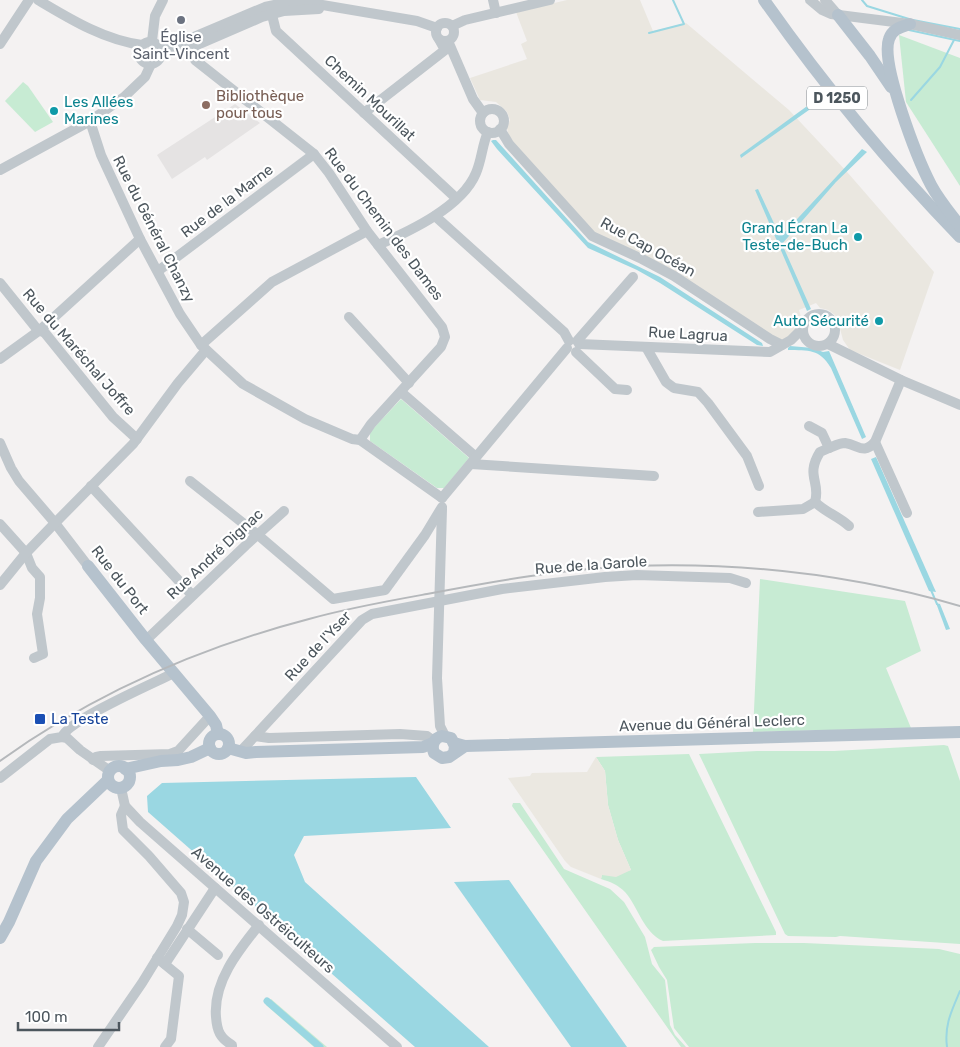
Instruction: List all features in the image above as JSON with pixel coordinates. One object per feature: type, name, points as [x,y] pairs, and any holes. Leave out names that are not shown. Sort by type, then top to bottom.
[{"type":"main road","points":[[756,0],[805,58]]},
{"type":"main road","name":"D 1250","points":[[764,0],[805,58],[869,137],[916,191],[960,237]]},
{"type":"main road","points":[[838,16],[875,63],[897,98]]},
{"type":"main road","points":[[910,24],[898,28],[888,40],[887,51],[897,98],[932,188],[960,226]]},
{"type":"main road","name":"Rue du Port","points":[[88,566],[146,640],[210,716],[216,725],[218,734]]},
{"type":"main road","name":"Avenue du Général Leclerc","points":[[228,748],[256,752],[442,743],[960,732]]},
{"type":"main road","points":[[218,734],[226,737],[229,742],[228,748],[221,754],[214,752],[210,748],[211,739],[218,734]]},
{"type":"main road","points":[[0,938],[36,861],[67,820],[97,792],[145,764],[191,757],[210,748]]},
{"type":"street","points":[[0,44],[28,0]]},
{"type":"street","points":[[38,0],[91,29],[128,43],[154,47]]},
{"type":"street","points":[[0,170],[90,121],[124,97],[145,77],[150,64],[158,60],[154,47],[155,16],[163,0]]},
{"type":"street","points":[[493,0],[496,13]]},
{"type":"street","points":[[483,113],[472,99],[443,40],[436,34],[437,28],[444,23],[452,26],[465,20],[550,0]]},
{"type":"street","points":[[810,0],[822,10],[838,16],[910,24],[960,35]]},
{"type":"street","points":[[825,0],[838,16]]},
{"type":"street","points":[[197,42],[271,5],[305,2],[417,21],[437,28]]},
{"type":"street","points":[[150,64],[140,58],[139,51],[154,47],[197,42],[284,11],[333,8]]},
{"type":"street","name":"Chemin Mourillat","points":[[272,15],[276,31],[456,198]]},
{"type":"street","points":[[443,40],[454,35],[452,26]]},
{"type":"street","points":[[364,113],[445,50],[443,40]]},
{"type":"street","name":"Rue du Chemin des Dames","points":[[197,42],[196,60],[314,154],[378,246],[442,327],[445,337],[441,347],[371,424],[360,440]]},
{"type":"street","points":[[489,109],[496,109],[501,113],[504,118],[500,129],[488,132],[482,127],[480,119],[483,113],[489,109]]},
{"type":"street","name":"Rue du Général Chanzy","points":[[90,121],[100,155],[140,239],[180,314],[203,348],[243,384],[278,405],[312,422],[352,440],[360,440],[442,503]]},
{"type":"street","name":"Rue Cap Océan","points":[[500,129],[509,144],[592,236],[674,276],[763,334],[786,342]]},
{"type":"street","points":[[378,246],[416,229],[456,198],[476,174],[482,144],[488,132]]},
{"type":"street","name":"Rue de la Marne","points":[[158,271],[314,154]]},
{"type":"street","points":[[435,216],[562,330],[615,389],[627,390]]},
{"type":"street","points":[[0,585],[26,553],[137,439],[203,348],[272,282],[367,231]]},
{"type":"street","points":[[0,359],[40,330],[140,239]]},
{"type":"street","points":[[190,481],[334,599],[385,590],[425,535],[442,503],[473,460],[633,277]]},
{"type":"street","name":"Rue du Maréchal Joffre","points":[[0,283],[37,329],[45,333],[113,417],[137,439]]},
{"type":"street","points":[[834,333],[828,344],[815,346],[807,341],[804,336],[804,328],[808,319],[817,314],[824,315],[832,322],[834,333],[845,352]]},
{"type":"street","points":[[349,317],[409,383]]},
{"type":"street","name":"Rue Lagrua","points":[[574,345],[770,352],[804,328]]},
{"type":"street","name":"Rue Lagrua","points":[[786,342],[807,341]]},
{"type":"street","points":[[828,344],[901,380],[960,405]]},
{"type":"street","points":[[646,347],[666,382],[674,388],[698,392],[708,403],[747,456],[759,486]]},
{"type":"street","points":[[758,512],[804,509],[815,502],[817,494],[813,468],[820,452],[845,443],[863,449],[871,447],[876,442],[901,380]]},
{"type":"street","points":[[401,392],[473,460],[654,476]]},
{"type":"street","points":[[810,426],[822,432],[829,448]]},
{"type":"street","points":[[876,442],[907,513]]},
{"type":"street","name":"Rue du Port","points":[[0,443],[19,481],[88,566]]},
{"type":"street","points":[[91,486],[192,596]]},
{"type":"street","points":[[815,502],[849,526]]},
{"type":"street","points":[[255,736],[269,738],[400,734],[427,736],[442,743],[437,678],[442,503]]},
{"type":"street","name":"Rue André Dignac","points":[[146,640],[284,511]]},
{"type":"street","points":[[0,524],[26,553],[32,568],[40,576],[41,584],[37,614],[43,654],[34,658]]},
{"type":"street","name":"Rue de la Garole","points":[[438,602],[548,582],[637,575],[730,578],[746,583]]},
{"type":"street","name":"Rue de l'Yser","points":[[241,751],[367,616],[438,602]]},
{"type":"street","points":[[62,736],[71,726],[174,673]]},
{"type":"street","points":[[93,760],[101,756],[170,754],[178,751],[210,716]]},
{"type":"street","points":[[0,778],[50,739],[62,736],[118,779],[125,806],[121,815],[123,830],[149,856],[181,893],[184,902],[180,921],[161,961]]},
{"type":"street","name":"Avenue des Ostréiculteurs","points":[[125,806],[140,822],[397,1047]]},
{"type":"street","points":[[98,1047],[187,929],[215,888]]},
{"type":"street","points":[[244,1047],[232,1046],[223,1040],[217,1029],[217,993],[232,962],[259,925]]},
{"type":"street","points":[[187,929],[218,955]]},
{"type":"street","points":[[161,961],[178,976],[171,1039],[165,1047]]},
{"type":"shaded area","points":[[567,0],[640,0],[653,31],[686,23],[789,110],[848,173],[934,272],[900,370],[850,350],[843,340],[835,315],[828,310],[820,308],[816,303],[799,310],[802,321],[796,333],[784,339],[777,339],[595,235],[513,145],[507,128],[510,120],[507,112],[496,102],[480,100],[470,78],[527,59],[521,44],[527,41],[516,12]]},
{"type":"shaded area","points":[[235,104],[260,123],[207,160],[205,157],[172,179],[157,155]]},
{"type":"green space","points":[[899,35],[960,58],[960,186],[906,102]]},
{"type":"green space","points":[[23,82],[28,86],[53,122],[35,132],[5,101]]},
{"type":"green space","points":[[401,399],[469,458],[444,488],[437,488],[370,441],[370,432]]},
{"type":"green space","points":[[760,579],[905,601],[921,651],[886,668],[911,728],[753,732]]},
{"type":"green space","points":[[948,746],[960,781],[960,944],[840,936],[788,936],[785,934],[699,754],[757,751],[834,751]]},
{"type":"green space","points":[[689,754],[776,935],[663,941],[656,937],[646,926],[630,898],[620,887],[601,879],[602,874],[631,870],[618,840],[608,805],[605,771],[596,757]]},
{"type":"green space","points":[[513,803],[520,803],[564,869],[610,889],[624,902],[645,937],[652,964],[665,980],[670,1025],[675,1035],[686,1047],[681,1047],[512,806]]},
{"type":"green space","points":[[804,943],[939,949],[960,954],[960,1047],[689,1047],[674,1028],[667,980],[651,950],[654,947]]},
{"type":"green space","points":[[271,999],[327,1047],[314,1047],[266,1005]]},
{"type":"sand","points":[[596,757],[605,771],[608,805],[618,840],[631,870],[616,877],[602,875],[601,879],[571,867],[565,861],[508,778],[530,776],[532,773],[587,772]]},
{"type":"water","points":[[814,101],[816,105],[741,158],[740,155]]},
{"type":"water","points":[[496,140],[588,242],[660,277],[762,343],[763,346],[757,345],[637,270],[588,248],[497,149],[491,141]]},
{"type":"water","points":[[862,149],[867,152],[836,182],[782,244],[811,309],[807,311],[755,190],[758,189],[779,234],[786,231]]},
{"type":"water","points":[[790,346],[813,348],[823,352],[829,351],[866,437],[862,439],[827,362],[813,352],[788,350]]},
{"type":"water","points":[[876,457],[936,592],[929,591],[871,459]]},
{"type":"water","points":[[936,603],[940,604],[950,629],[946,630]]},
{"type":"water","points":[[416,777],[451,828],[304,836],[294,855],[305,882],[489,1047],[415,1047],[148,812],[147,796],[162,783]]},
{"type":"water","points":[[509,880],[627,1047],[571,1047],[454,882]]},
{"type":"waterway","points":[[649,33],[684,24],[673,0]]},
{"type":"waterway","points":[[862,0],[867,6],[909,19]]},
{"type":"waterway","points":[[913,20],[960,29]]},
{"type":"waterway","points":[[909,30],[960,41]]},
{"type":"waterway","points":[[911,100],[940,67],[954,40]]},
{"type":"waterway","points":[[931,590],[937,604]]},
{"type":"waterway","points":[[947,1047],[948,1025],[960,991]]},
{"type":"waterway","points":[[267,1001],[320,1047]]},
{"type":"railway","points":[[0,761],[35,737],[109,694],[187,659],[227,644],[338,611],[504,580],[632,566],[715,566],[798,573],[839,579],[880,586],[960,606]]},
{"type":"place","name":"Église Saint-Vincent","points":[[181,20]]},
{"type":"place","name":"Bibliothèque pour tous","points":[[206,105]]},
{"type":"place","name":"Les Allées Marines","points":[[54,111]]},
{"type":"place","name":"Grand Écran La Teste-de-Buch","points":[[858,237]]},
{"type":"place","name":"Auto Sécurité","points":[[879,321]]},
{"type":"place","name":"La Teste","points":[[40,719]]}]
